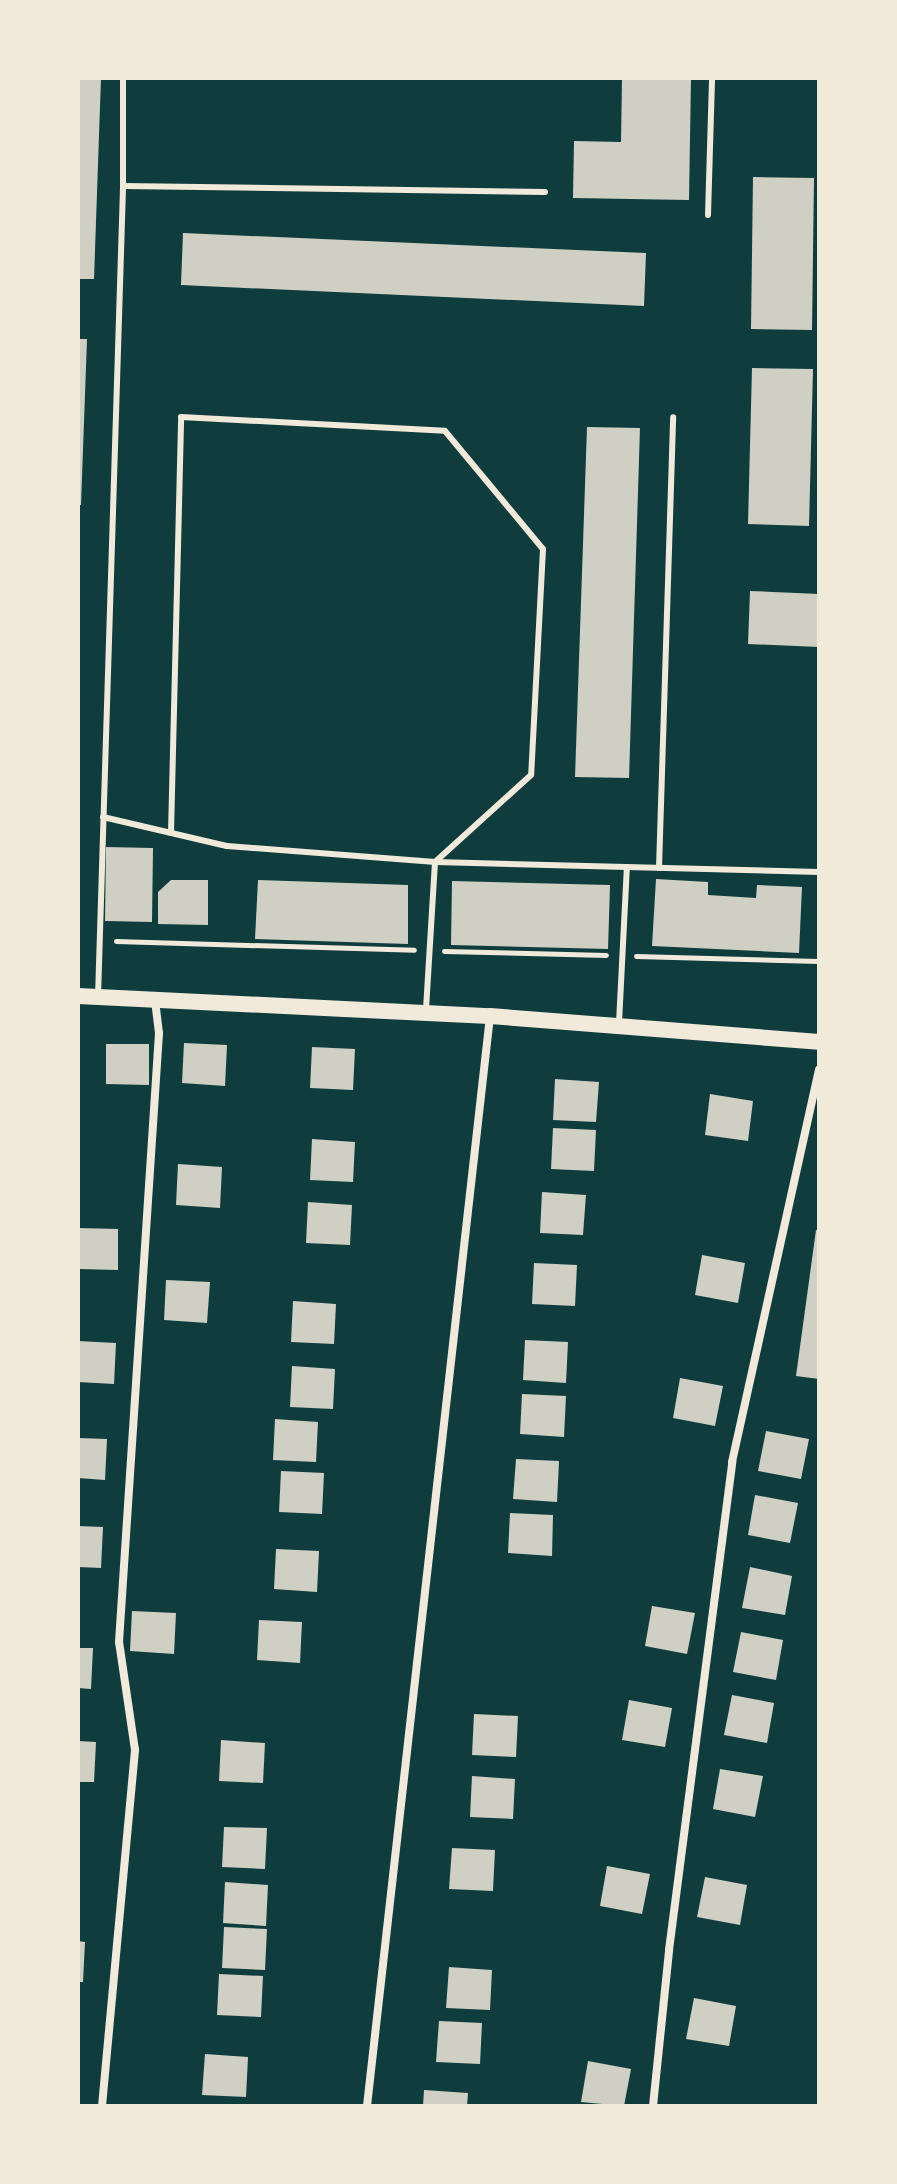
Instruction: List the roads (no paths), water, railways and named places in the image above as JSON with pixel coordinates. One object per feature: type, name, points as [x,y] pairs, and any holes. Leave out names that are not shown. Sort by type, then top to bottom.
[{"type":"main road","points":[[78,996],[490,1016],[819,1042]]},
{"type":"street","points":[[102,2106],[135,1750],[119,1642],[159,1033],[155,1000]]},
{"type":"street","points":[[367,2106],[490,1016]]},
{"type":"street","points":[[653,2106],[669,1950],[732,1462],[819,1070]]},
{"type":"lane","points":[[98,997],[123,186],[123,78]]},
{"type":"lane","points":[[708,215],[712,78]]},
{"type":"lane","points":[[123,186],[545,192]]},
{"type":"lane","points":[[171,833],[181,417],[445,431],[543,549],[531,775],[435,862],[426,1013]]},
{"type":"lane","points":[[659,868],[673,417]]},
{"type":"lane","points":[[103,817],[227,846],[435,862],[819,872]]},
{"type":"lane","points":[[619,1027],[627,867]]}]
